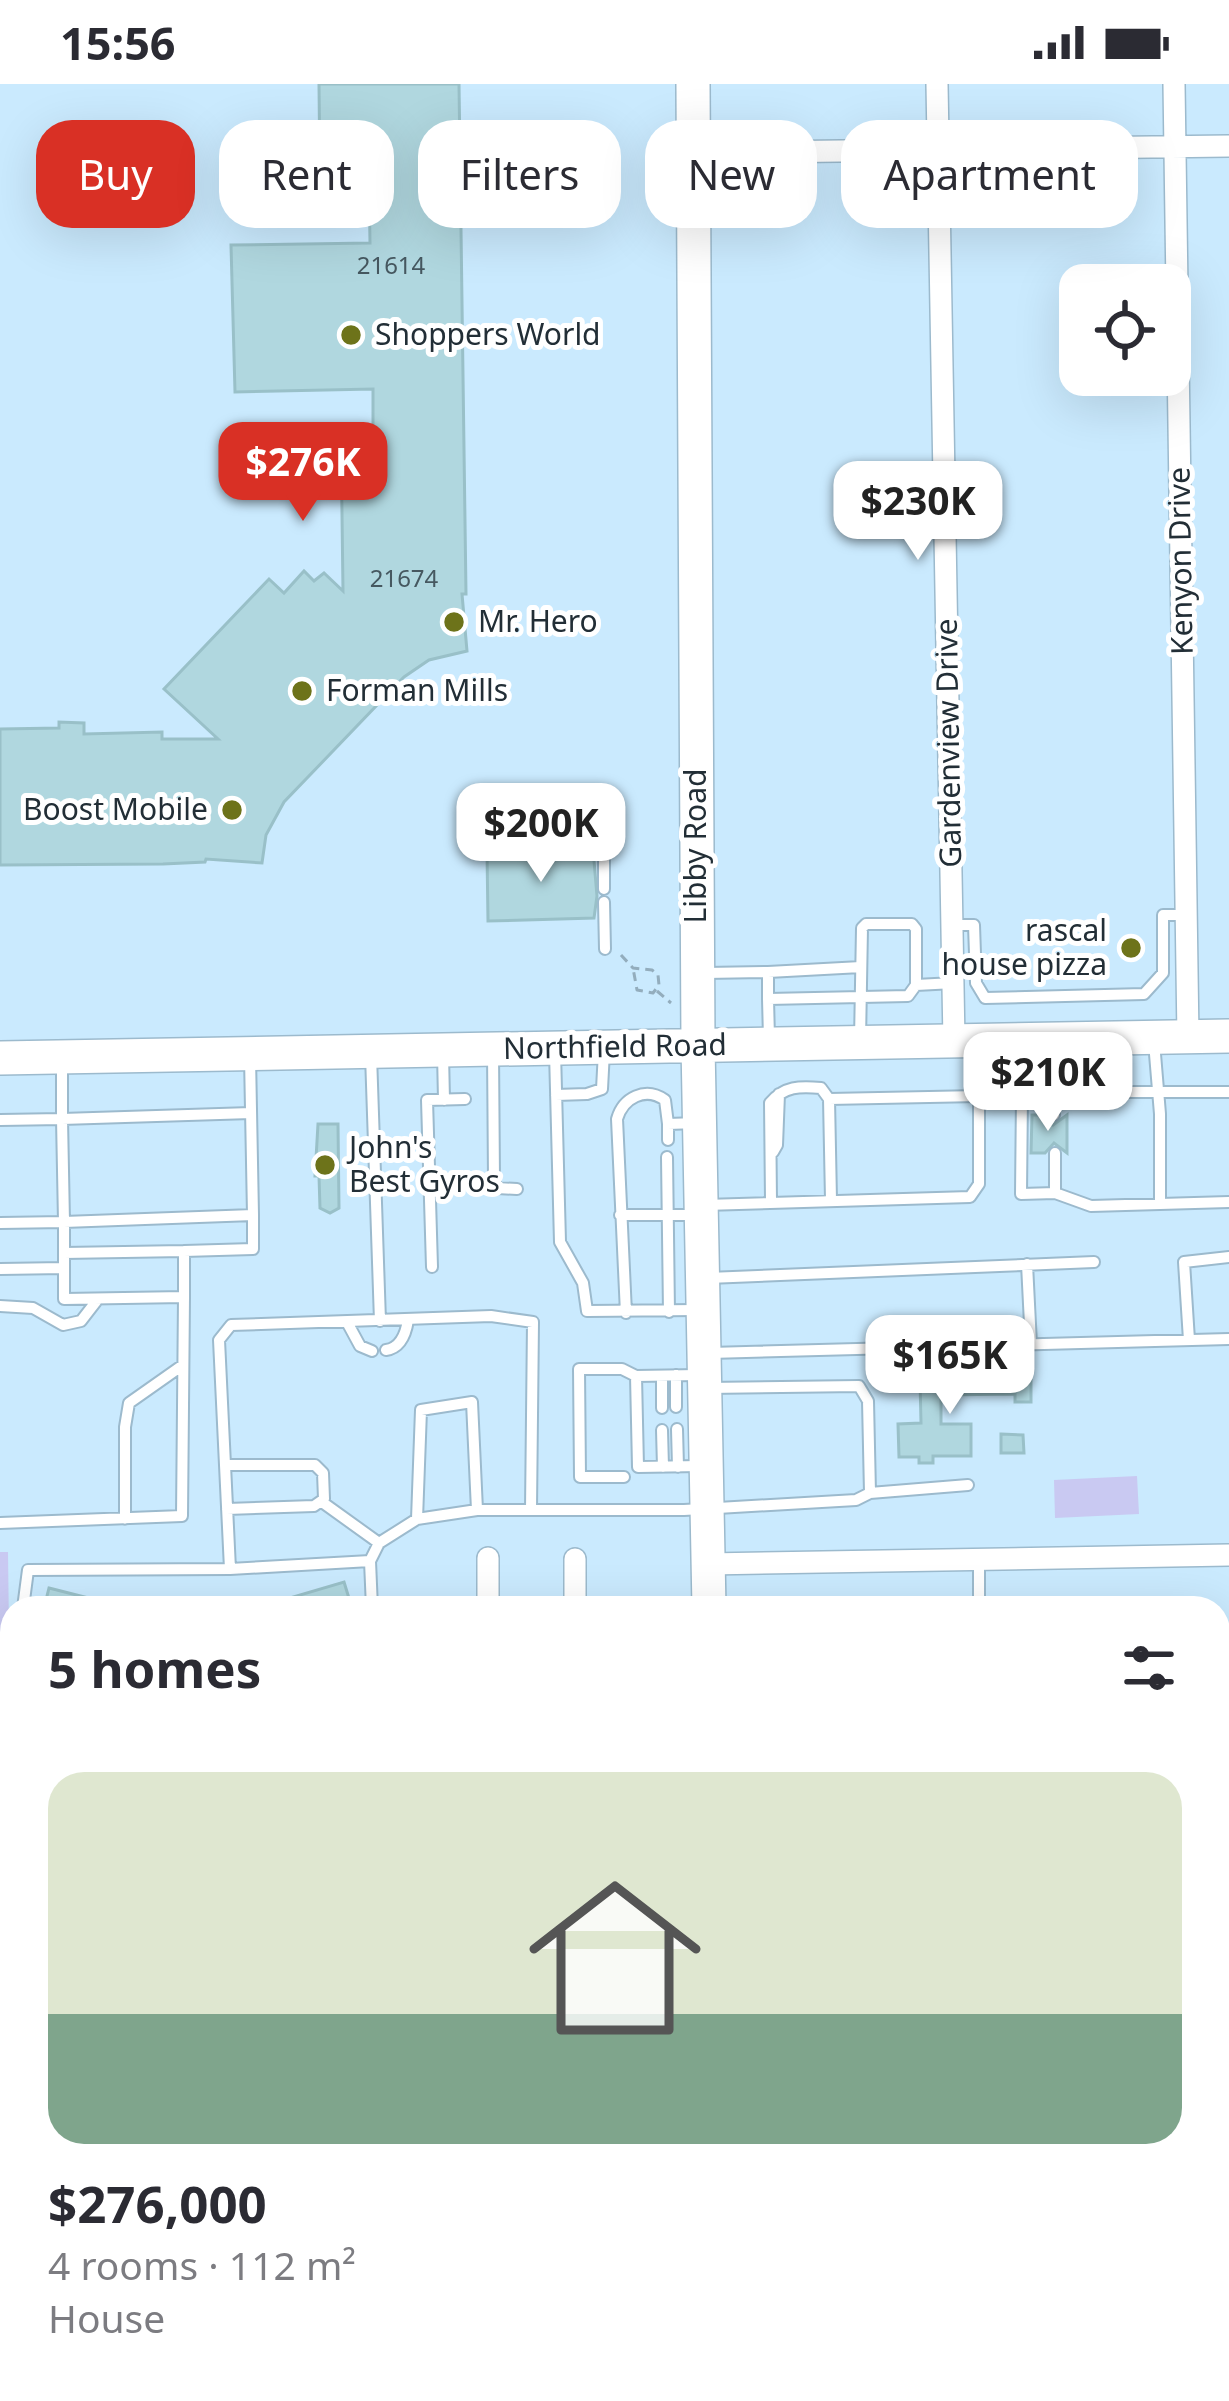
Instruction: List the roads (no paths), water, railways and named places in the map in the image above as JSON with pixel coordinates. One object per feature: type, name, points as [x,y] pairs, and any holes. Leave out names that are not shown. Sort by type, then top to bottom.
[{"type":"main road","name":"Libby Road","points":[[693,84],[694,120]]},
{"type":"main road","name":"Libby Road","points":[[695,228],[698,1046],[684,1124],[702,1210],[705,1294],[693,1467],[708,1508],[709,1596]]},
{"type":"main road","name":"Northfield Road","points":[[0,1058],[965,1042],[1033,1059],[1154,1038],[1229,1036]]},
{"type":"street","name":"Gardenview Drive","points":[[938,84],[939,120]]},
{"type":"street","name":"Kenyon Drive","points":[[1174,84],[1188,1038]]},
{"type":"street","points":[[1138,146],[1229,146]]},
{"type":"street","name":"Gardenview Drive","points":[[940,228],[954,983],[965,1042]]},
{"type":"street","points":[[708,1564],[1229,1555]]},
{"type":"street","points":[[488,1558],[488,1596]]},
{"type":"street","points":[[574,1559],[575,1596]]},
{"type":"lane","points":[[604,839],[604,896],[611,949]]},
{"type":"lane","points":[[953,925],[974,926],[976,983],[986,998],[1144,994],[1162,973],[1163,915],[1186,915]]},
{"type":"lane","points":[[768,999],[861,998],[908,996],[916,985],[916,929],[912,924],[866,924],[862,928],[861,967],[861,998],[860,1043]]},
{"type":"lane","points":[[697,973],[861,967]]},
{"type":"lane","points":[[768,972],[769,1045]]},
{"type":"lane","points":[[916,985],[954,983]]},
{"type":"lane","points":[[1154,1038],[1160,1204]]},
{"type":"lane","points":[[620,1215],[668,1215],[771,1201],[970,1197],[979,1184],[979,1096],[965,1042]]},
{"type":"lane","points":[[555,1048],[560,1241],[583,1283],[587,1311],[669,1312],[705,1294],[1094,1262]]},
{"type":"lane","points":[[556,1096],[602,1089],[604,1048]]},
{"type":"lane","points":[[493,1049],[494,1180],[497,1188],[517,1189]]},
{"type":"lane","points":[[443,1051],[444,1100]]},
{"type":"lane","points":[[371,1052],[380,1322]]},
{"type":"lane","points":[[64,1253],[253,1249],[250,1053]]},
{"type":"lane","points":[[62,1057],[64,1299],[184,1297]]},
{"type":"lane","points":[[1033,1059],[1053,1094],[1054,1115]]},
{"type":"lane","points":[[1033,1059],[1022,1094],[1021,1194],[1055,1193],[1091,1206],[1229,1202]]},
{"type":"lane","points":[[771,1201],[770,1103],[779,1091],[802,1086],[821,1088],[830,1099],[831,1200]]},
{"type":"lane","points":[[1107,1092],[1229,1092]]},
{"type":"lane","points":[[626,1313],[617,1119],[621,1105],[640,1095],[661,1095],[684,1124],[668,1140]]},
{"type":"lane","points":[[830,1099],[979,1096]]},
{"type":"lane","points":[[432,1267],[427,1100],[465,1099]]},
{"type":"lane","points":[[0,1120],[251,1113]]},
{"type":"lane","points":[[1055,1153],[1055,1193]]},
{"type":"lane","points":[[668,1157],[669,1312]]},
{"type":"lane","points":[[0,1223],[253,1215]]},
{"type":"lane","points":[[0,1523],[182,1516],[184,1251]]},
{"type":"lane","points":[[1190,1340],[1184,1262],[1229,1257]]},
{"type":"lane","points":[[1027,1264],[1031,1344]]},
{"type":"lane","points":[[0,1269],[64,1268]]},
{"type":"lane","points":[[0,1306],[33,1308],[63,1325],[81,1321],[98,1299]]},
{"type":"lane","points":[[230,1569],[219,1340],[231,1325],[491,1316],[533,1322],[531,1509]]},
{"type":"lane","points":[[386,1349],[393,1349],[405,1335],[408,1320]]},
{"type":"lane","points":[[346,1322],[360,1346],[372,1351]]},
{"type":"lane","points":[[624,1478],[580,1478],[579,1369],[622,1369],[636,1376],[662,1376],[1031,1344],[1229,1339]]},
{"type":"lane","points":[[125,1519],[124,1427],[129,1402],[183,1365]]},
{"type":"lane","points":[[676,1407],[699,1373]]},
{"type":"lane","points":[[699,1373],[860,1386],[868,1401],[870,1493]]},
{"type":"lane","points":[[636,1376],[638,1467],[693,1467],[677,1429]]},
{"type":"lane","points":[[662,1376],[662,1408]]},
{"type":"lane","points":[[417,1519],[421,1410],[472,1402],[477,1510]]},
{"type":"lane","points":[[662,1430],[663,1467]]},
{"type":"lane","points":[[225,1465],[315,1465],[323,1474],[322,1502]]},
{"type":"lane","points":[[371,1596],[370,1562],[379,1543],[417,1519],[477,1510],[708,1508],[856,1500],[870,1493],[968,1486]]},
{"type":"lane","points":[[227,1509],[322,1502]]},
{"type":"lane","points":[[322,1502],[379,1543]]},
{"type":"lane","points":[[979,1561],[979,1596]]},
{"type":"lane","points":[[24,1596],[28,1570],[230,1569],[370,1562]]},
{"type":"place","name":"Shoppers World","points":[[351,335]]},
{"type":"place","name":"Mr. Hero","points":[[454,622]]},
{"type":"place","name":"Forman Mills","points":[[302,691]]},
{"type":"place","name":"Boost Mobile","points":[[232,810]]},
{"type":"place","name":"rascal house pizza","points":[[1131,948]]},
{"type":"place","name":"John's Best Gyros","points":[[325,1165]]}]
